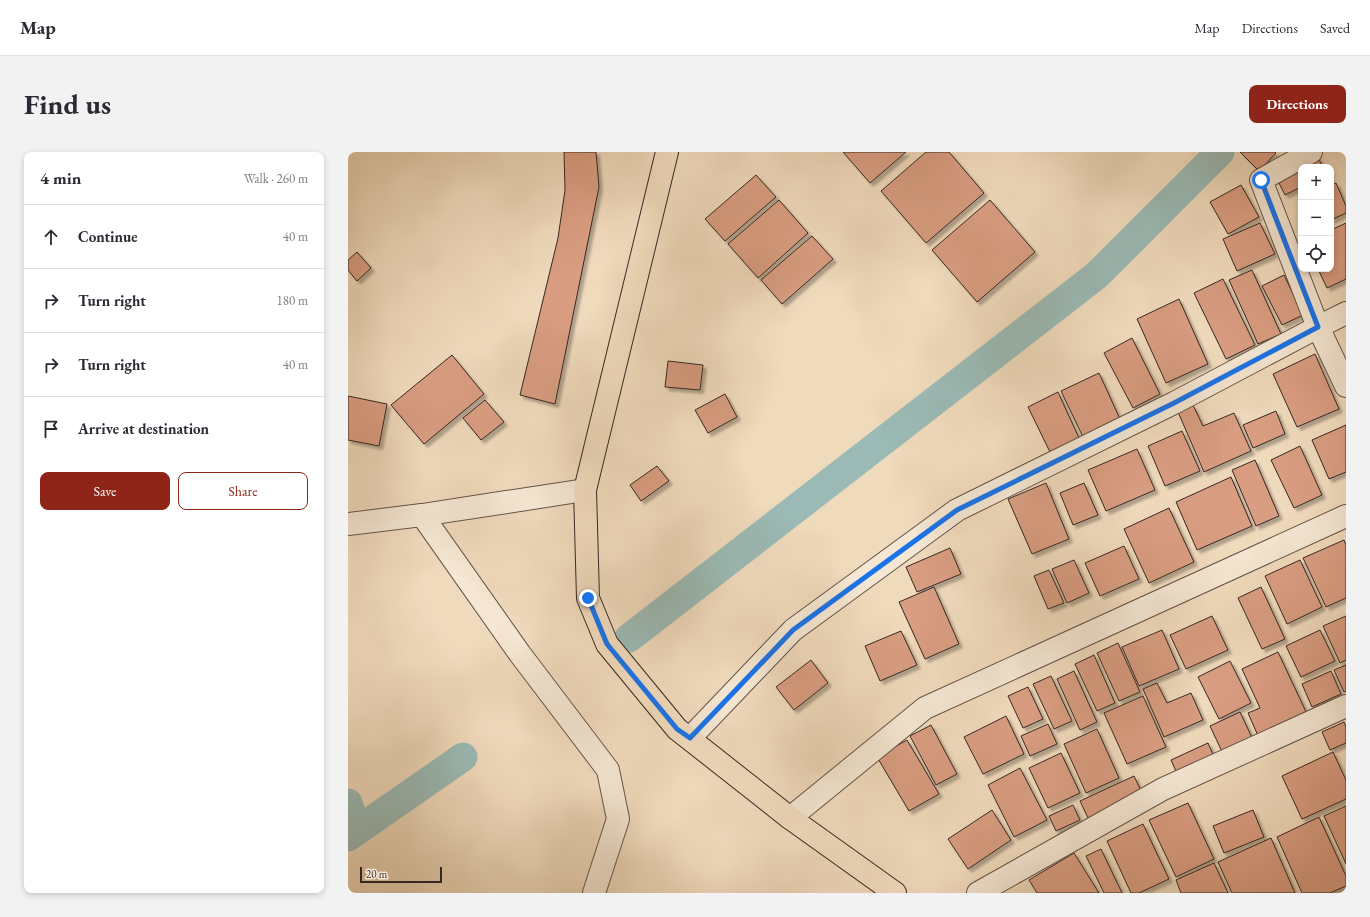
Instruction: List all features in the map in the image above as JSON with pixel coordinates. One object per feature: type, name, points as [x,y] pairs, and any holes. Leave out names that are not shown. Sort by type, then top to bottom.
[{"type":"main road","points":[[668,152],[585,490],[588,598],[607,644],[677,729],[790,818],[895,893]]},
{"type":"street","points":[[1311,152],[1261,180],[1318,327],[1346,386]]},
{"type":"street","points":[[690,738],[793,630],[957,510],[1174,403],[1346,313]]},
{"type":"street","points":[[348,524],[422,515],[585,490]]},
{"type":"street","points":[[422,515],[520,654],[608,770],[618,819],[594,893]]},
{"type":"street","points":[[790,818],[924,708],[1346,516]]},
{"type":"street","points":[[978,893],[1163,789],[1346,706]]},
{"type":"building","points":[[564,152],[596,152],[599,187],[555,404],[520,395],[558,238],[565,190]]},
{"type":"building","points":[[843,152],[906,152],[870,183]]},
{"type":"building","points":[[926,152],[949,152],[984,193],[926,243],[881,191]]},
{"type":"building","points":[[1240,152],[1275,152],[1276,153],[1259,171]]},
{"type":"building","points":[[1317,156],[1321,164],[1301,164]]},
{"type":"building","points":[[1298,166],[1298,188],[1285,195],[1276,177]]},
{"type":"building","points":[[756,175],[776,197],[725,241],[705,219]]},
{"type":"building","points":[[1336,183],[1346,206],[1346,213],[1334,219],[1334,200],[1334,184]]},
{"type":"building","points":[[1241,185],[1259,217],[1228,234],[1210,202]]},
{"type":"building","points":[[779,200],[808,233],[758,278],[728,244]]},
{"type":"building","points":[[990,200],[1035,252],[977,302],[932,250]]},
{"type":"building","points":[[1260,223],[1275,254],[1237,271],[1223,239]]},
{"type":"building","points":[[1346,223],[1346,279],[1327,288],[1319,272],[1334,272],[1334,229]]},
{"type":"building","points":[[812,236],[833,259],[782,304],[761,280]]},
{"type":"building","points":[[357,252],[371,268],[357,281],[348,270],[348,260]]},
{"type":"building","points":[[1252,270],[1281,334],[1258,344],[1229,280]]},
{"type":"building","points":[[1284,275],[1303,315],[1282,325],[1262,286]]},
{"type":"building","points":[[1223,279],[1255,345],[1226,359],[1194,293]]},
{"type":"building","points":[[1179,299],[1208,364],[1166,383],[1137,319]]},
{"type":"building","points":[[1132,338],[1160,394],[1133,408],[1104,353]]},
{"type":"building","points":[[1315,354],[1339,409],[1297,427],[1273,374]]},
{"type":"building","points":[[452,355],[484,394],[424,444],[391,405]]},
{"type":"building","points":[[668,361],[703,365],[700,390],[665,387]]},
{"type":"building","points":[[1099,373],[1120,419],[1083,437],[1061,391]]},
{"type":"building","points":[[1058,392],[1079,438],[1050,452],[1028,407]]},
{"type":"building","points":[[725,394],[737,417],[708,433],[695,410]]},
{"type":"building","points":[[348,396],[387,404],[379,446],[348,440]]},
{"type":"building","points":[[485,400],[504,422],[481,440],[463,418]]},
{"type":"building","points":[[1193,405],[1203,426],[1234,413],[1251,451],[1204,472],[1178,412]]},
{"type":"building","points":[[1276,411],[1285,434],[1253,448],[1243,425]]},
{"type":"building","points":[[1346,425],[1346,472],[1329,479],[1312,440]]},
{"type":"building","points":[[1182,431],[1200,471],[1165,486],[1148,446]]},
{"type":"building","points":[[1300,446],[1322,495],[1294,508],[1271,460]]},
{"type":"building","points":[[1137,449],[1155,490],[1106,511],[1088,470]]},
{"type":"building","points":[[1255,460],[1279,516],[1256,526],[1232,470]]},
{"type":"building","points":[[657,466],[669,481],[641,501],[630,485]]},
{"type":"building","points":[[1231,477],[1252,526],[1197,550],[1176,502]]},
{"type":"building","points":[[1046,483],[1069,539],[1032,554],[1008,499]]},
{"type":"building","points":[[1084,483],[1098,515],[1073,525],[1060,493]]},
{"type":"building","points":[[1169,508],[1194,562],[1149,583],[1124,529]]},
{"type":"building","points":[[1344,540],[1346,545],[1346,598],[1326,607],[1303,558]]},
{"type":"building","points":[[1124,546],[1139,579],[1100,596],[1085,563]]},
{"type":"building","points":[[950,548],[961,574],[917,592],[906,567]]},
{"type":"building","points":[[1074,560],[1089,593],[1067,603],[1052,569]]},
{"type":"building","points":[[1300,560],[1322,607],[1287,624],[1265,576]]},
{"type":"building","points":[[1049,570],[1064,603],[1048,609],[1034,576]]},
{"type":"building","points":[[934,587],[959,644],[925,659],[899,602]]},
{"type":"building","points":[[1261,587],[1285,639],[1262,649],[1238,598]]},
{"type":"building","points":[[1212,616],[1228,650],[1186,669],[1170,635]]},
{"type":"building","points":[[1346,616],[1346,660],[1340,663],[1323,626]]},
{"type":"building","points":[[1162,630],[1179,669],[1139,686],[1122,647]]},
{"type":"building","points":[[1320,630],[1335,661],[1301,677],[1286,646]]},
{"type":"building","points":[[901,631],[917,665],[880,681],[865,646]]},
{"type":"building","points":[[1118,643],[1140,692],[1119,701],[1097,653]]},
{"type":"building","points":[[1278,652],[1308,716],[1259,738],[1248,713],[1260,708],[1242,669]]},
{"type":"building","points":[[1094,655],[1115,703],[1097,711],[1075,664]]},
{"type":"building","points":[[811,660],[828,683],[794,710],[776,687]]},
{"type":"building","points":[[1230,661],[1251,703],[1219,719],[1198,677]]},
{"type":"building","points":[[1346,665],[1346,691],[1344,692],[1334,670]]},
{"type":"building","points":[[1074,671],[1097,722],[1080,730],[1057,679]]},
{"type":"building","points":[[1331,671],[1341,694],[1312,707],[1302,684]]},
{"type":"building","points":[[1051,676],[1072,721],[1054,729],[1033,684]]},
{"type":"building","points":[[1157,683],[1167,703],[1191,693],[1203,720],[1164,737],[1143,689]]},
{"type":"building","points":[[1028,687],[1043,719],[1023,728],[1008,696]]},
{"type":"building","points":[[1143,696],[1166,747],[1127,764],[1104,713]]},
{"type":"building","points":[[1240,712],[1255,744],[1225,758],[1210,726]]},
{"type":"building","points":[[1006,716],[1024,754],[983,774],[964,737]]},
{"type":"building","points":[[1344,722],[1346,727],[1346,743],[1330,750],[1322,732]]},
{"type":"building","points":[[1048,724],[1057,744],[1030,756],[1021,736]]},
{"type":"building","points":[[931,725],[957,774],[936,785],[910,736]]},
{"type":"building","points":[[1097,729],[1119,778],[1086,793],[1064,744]]},
{"type":"building","points":[[907,740],[939,794],[909,811],[877,757]]},
{"type":"building","points":[[1208,743],[1216,761],[1179,778],[1171,760]]},
{"type":"building","points":[[1333,752],[1346,780],[1346,799],[1302,819],[1282,776]]},
{"type":"building","points":[[1061,753],[1080,793],[1048,808],[1029,768]]},
{"type":"building","points":[[1020,768],[1047,820],[1014,837],[988,785]]},
{"type":"building","points":[[1134,776],[1142,793],[1088,818],[1080,801]]},
{"type":"building","points":[[1188,803],[1214,859],[1176,877],[1149,820]]},
{"type":"building","points":[[1073,805],[1080,820],[1056,831],[1049,816]]},
{"type":"building","points":[[1346,806],[1346,864],[1324,816]]},
{"type":"building","points":[[992,810],[1011,840],[968,869],[948,839]]},
{"type":"building","points":[[1253,810],[1264,837],[1224,853],[1213,826]]},
{"type":"building","points":[[1319,817],[1346,876],[1346,886],[1330,893],[1302,893],[1277,837]]},
{"type":"building","points":[[1143,824],[1169,879],[1139,893],[1131,893],[1107,841]]},
{"type":"building","points":[[1271,838],[1295,893],[1232,893],[1218,862]]},
{"type":"building","points":[[1101,849],[1122,893],[1104,893],[1086,856]]},
{"type":"building","points":[[1074,853],[1099,893],[1037,893],[1029,880]]},
{"type":"building","points":[[1214,863],[1228,893],[1181,893],[1176,880]]},
{"type":"waterway","points":[[629,638],[1097,275],[1220,152]]},
{"type":"waterway","points":[[348,837],[463,757]]},
{"type":"waterway","points":[[348,803],[357,830]]},
{"type":"route","points":[[588,598],[607,644],[677,729],[690,738],[793,630],[957,510],[1174,403],[1318,327],[1261,180]]}]
